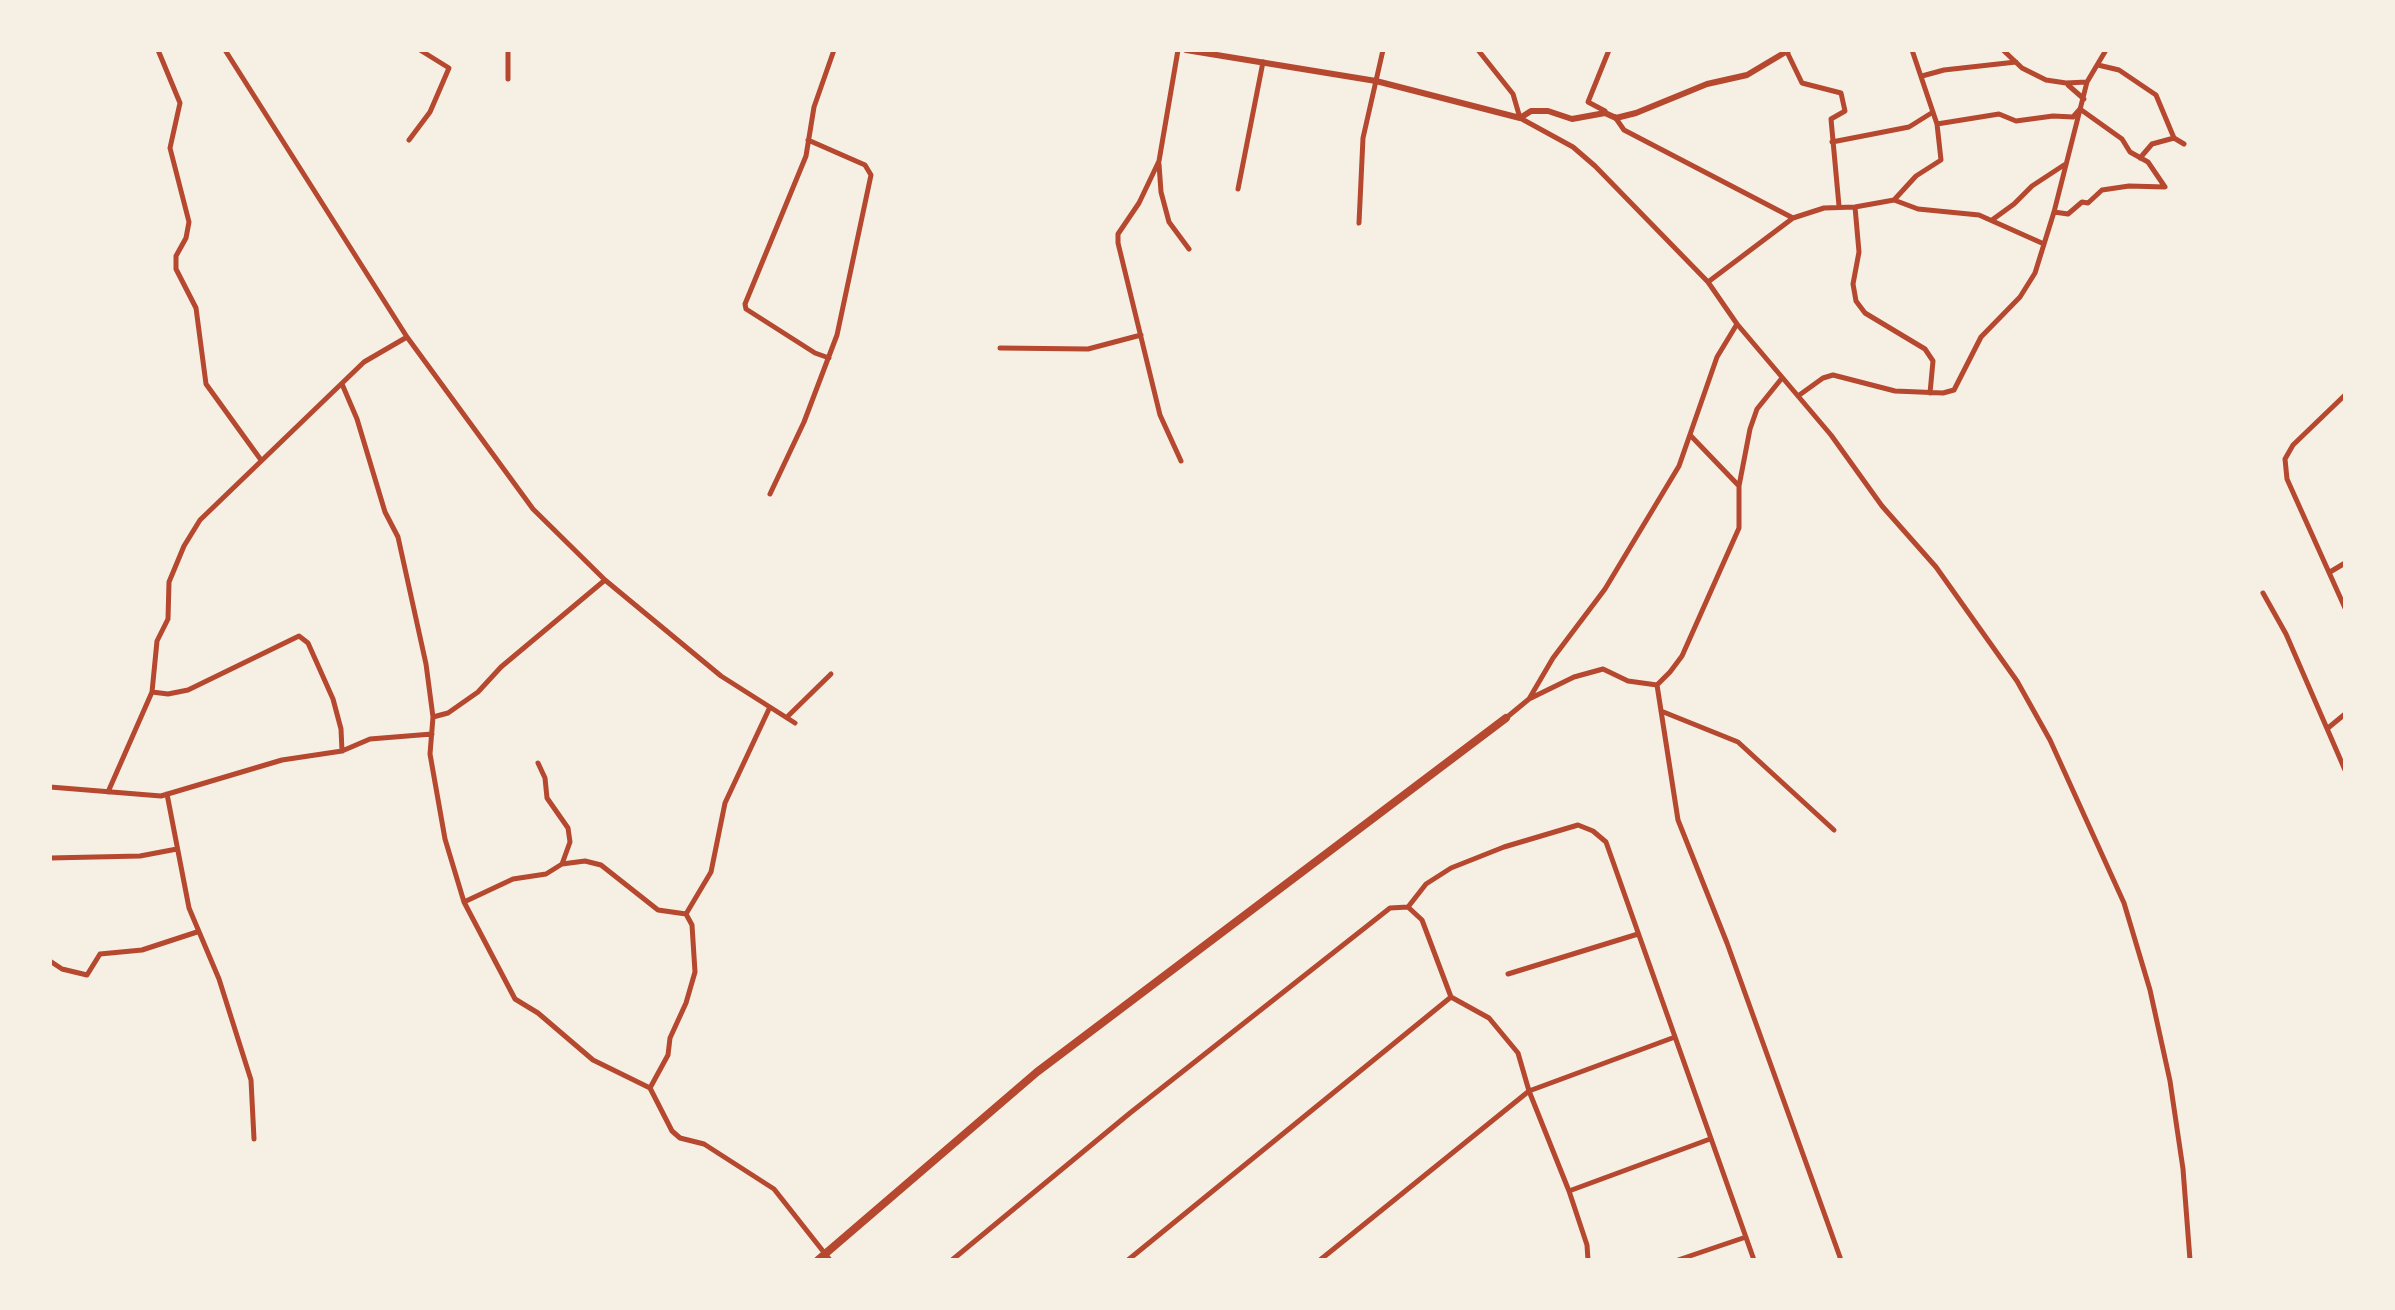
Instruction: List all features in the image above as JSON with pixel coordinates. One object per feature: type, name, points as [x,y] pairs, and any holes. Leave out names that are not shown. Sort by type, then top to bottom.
[{"type":"main road","points":[[824,1258],[1037,1072],[1506,718]]},
{"type":"street","points":[[158,50],[180,103],[170,148],[189,222],[176,256],[176,269],[196,308],[206,384],[261,460]]},
{"type":"street","points":[[225,50],[406,337],[533,509],[604,580],[722,676],[795,723]]},
{"type":"street","points":[[408,140],[430,112],[449,68],[420,50]]},
{"type":"street","points":[[508,50],[508,79]]},
{"type":"street","points":[[829,358],[746,309],[745,304],[806,156],[814,108],[834,50]]},
{"type":"street","points":[[1178,50],[1159,161],[1161,192],[1169,222],[1189,249]]},
{"type":"street","points":[[1186,50],[1376,81],[1520,118],[1574,148],[1596,166],[1708,282],[1737,324],[1984,632],[2050,740],[2124,903],[2150,990],[2170,1081],[2183,1169],[2190,1260]]},
{"type":"street","points":[[1359,223],[1363,138],[1383,50]]},
{"type":"street","points":[[1478,50],[1513,94],[1520,118]]},
{"type":"street","points":[[1609,50],[1588,102],[1616,118],[1624,130],[1794,218]]},
{"type":"street","points":[[1894,200],[1916,176],[1943,160],[1937,124],[1912,50]]},
{"type":"street","points":[[2003,50],[2046,80],[2087,82]]},
{"type":"street","points":[[1798,396],[1833,375],[1894,391],[1954,390],[1981,336],[2020,297],[2035,273],[2087,82],[2106,50]]},
{"type":"street","points":[[1520,118],[1531,112],[1572,119],[1605,113],[1616,118],[1708,84],[1747,75],[1788,51],[1802,83],[1842,94],[1845,111],[1831,119],[1839,207]]},
{"type":"street","points":[[1238,189],[1262,62]]},
{"type":"street","points":[[1922,76],[2016,62]]},
{"type":"street","points":[[2098,65],[2119,70],[2156,95],[2174,138],[2184,144]]},
{"type":"street","points":[[2066,83],[2084,99]]},
{"type":"street","points":[[1937,124],[1999,114],[2016,120],[2072,117],[2080,109]]},
{"type":"street","points":[[2054,212],[2068,214],[2102,190],[2165,187],[2156,170],[2080,109]]},
{"type":"street","points":[[1831,142],[1909,127],[1933,112]]},
{"type":"street","points":[[2140,158],[2152,144],[2174,138]]},
{"type":"street","points":[[770,494],[804,422],[838,334],[871,175],[865,165],[808,140]]},
{"type":"street","points":[[1159,161],[1140,204],[1118,234],[1160,415],[1181,462]]},
{"type":"street","points":[[1992,220],[2067,163]]},
{"type":"street","points":[[1708,282],[1794,218],[1894,200],[1918,209],[1992,220],[2044,244]]},
{"type":"street","points":[[1855,207],[1859,252],[1853,284],[1856,301],[1865,313],[1926,350],[1933,360],[1930,393]]},
{"type":"street","points":[[1530,699],[1553,658],[1605,589],[1679,466],[1717,357],[1737,324]]},
{"type":"street","points":[[1000,348],[1088,349],[1142,335]]},
{"type":"street","points":[[108,792],[152,692],[158,641],[168,620],[168,591],[176,562],[200,520],[364,362],[406,337]]},
{"type":"street","points":[[1782,378],[1758,409],[1750,428],[1739,486],[1739,528],[1682,656],[1657,685],[1668,736],[1678,820],[1727,943],[1841,1260]]},
{"type":"street","points":[[342,384],[357,419],[385,512],[398,536],[426,664],[433,734],[430,754],[445,839],[464,902],[515,999],[538,1013],[593,1060],[650,1088],[680,1138],[704,1144],[774,1189],[824,1258]]},
{"type":"street","points":[[2345,395],[2292,445],[2285,460],[2287,479],[2345,608]]},
{"type":"street","points":[[1691,436],[1739,486]]},
{"type":"street","points":[[2330,572],[2345,563]]},
{"type":"street","points":[[432,717],[448,713],[478,692],[604,580]]},
{"type":"street","points":[[2263,593],[2286,634],[2345,770]]},
{"type":"street","points":[[152,692],[188,690],[299,636],[308,643],[334,699],[342,751]]},
{"type":"street","points":[[1506,718],[1530,699],[1574,677],[1603,669],[1628,682],[1657,685]]},
{"type":"street","points":[[786,718],[832,674]]},
{"type":"street","points":[[686,914],[710,872],[724,803],[769,709]]},
{"type":"street","points":[[1660,711],[1738,742],[1834,830]]},
{"type":"street","points":[[2327,728],[2345,714]]},
{"type":"street","points":[[50,787],[167,794],[282,760],[342,751],[370,738],[433,734]]},
{"type":"street","points":[[538,763],[545,778],[546,798],[568,828],[570,842],[562,864]]},
{"type":"street","points":[[167,794],[197,932],[219,979],[250,1080],[254,1139]]},
{"type":"street","points":[[1408,907],[1426,884],[1450,868],[1504,847],[1578,825],[1606,842],[1754,1260]]},
{"type":"street","points":[[50,858],[140,856],[177,849]]},
{"type":"street","points":[[464,902],[513,880],[585,861],[601,865],[658,910],[686,914]]},
{"type":"street","points":[[952,1260],[1390,908],[1408,907],[1422,920],[1450,997],[1489,1018],[1518,1053],[1528,1091],[1569,1190],[1587,1244],[1588,1260]]},
{"type":"street","points":[[650,1088],[668,1054],[670,1038],[695,972],[692,926],[686,914]]},
{"type":"street","points":[[50,961],[62,969],[87,975],[100,954],[142,950],[197,932]]},
{"type":"street","points":[[1508,974],[1638,934]]},
{"type":"street","points":[[1128,1260],[1450,997]]},
{"type":"street","points":[[1320,1260],[1528,1091],[1675,1036]]},
{"type":"street","points":[[1569,1190],[1710,1139]]},
{"type":"street","points":[[1678,1260],[1746,1237]]}]
